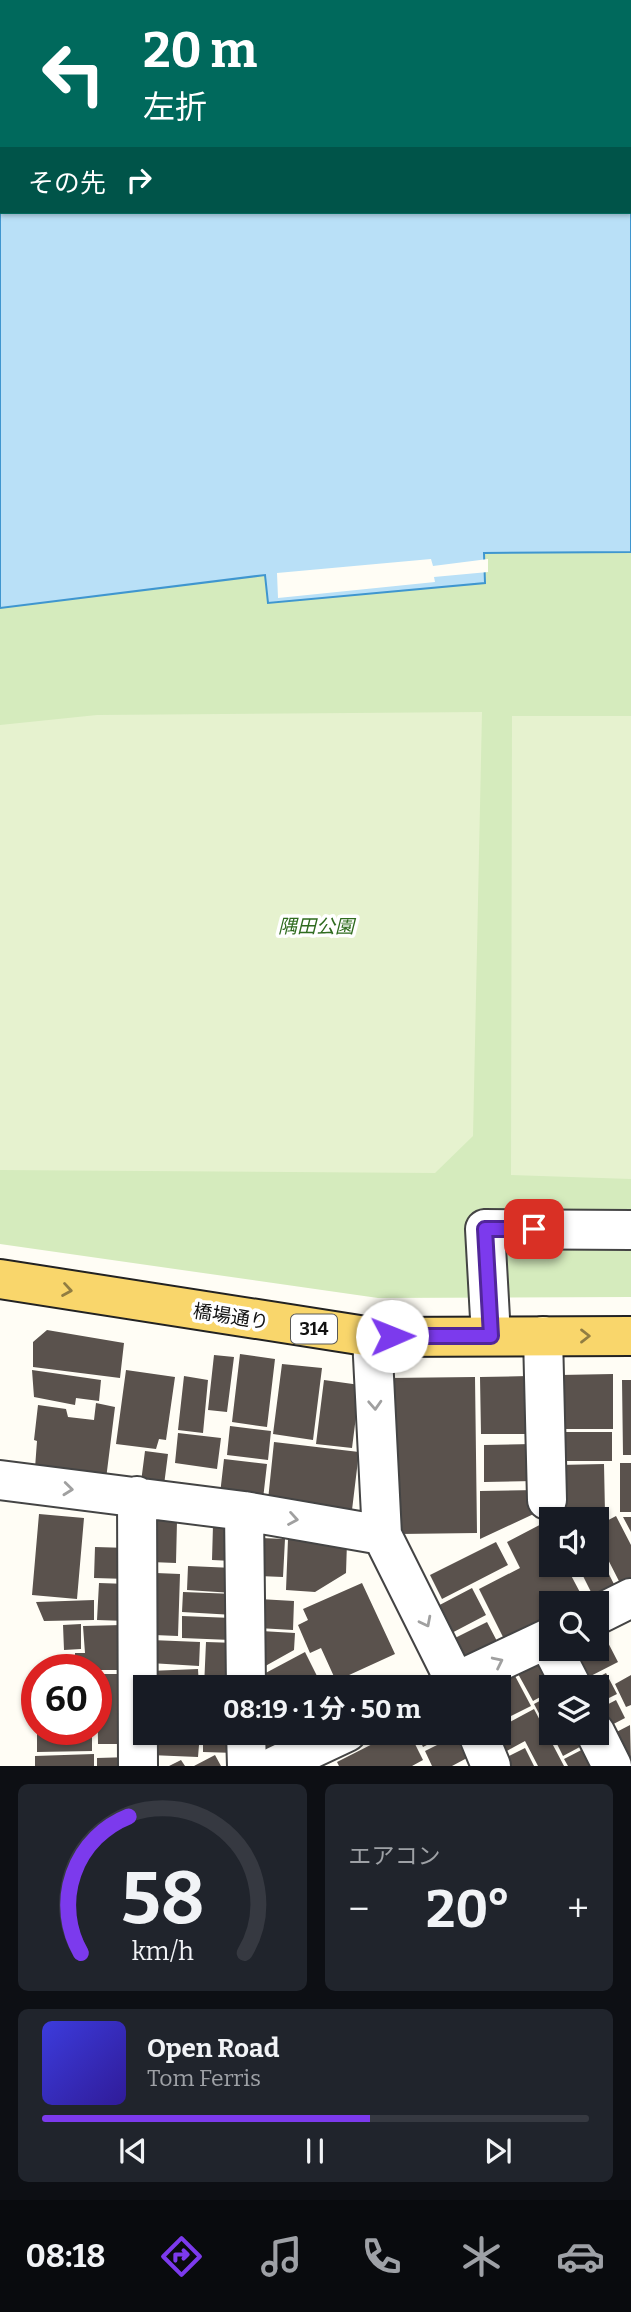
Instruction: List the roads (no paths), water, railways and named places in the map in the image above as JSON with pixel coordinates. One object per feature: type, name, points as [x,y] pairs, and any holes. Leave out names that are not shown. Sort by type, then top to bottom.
[{"type":"main road","name":"橋場通り","points":[[0,1279],[372,1337],[631,1336]]},
{"type":"street","points":[[491,1336],[485,1229],[631,1230]]},
{"type":"street","points":[[543,1336],[547,1500]]},
{"type":"street","points":[[372,1337],[382,1535],[448,1675]]},
{"type":"street","points":[[0,1480],[244,1511],[382,1535]]},
{"type":"street","points":[[137,1496],[138,1766]]},
{"type":"street","points":[[244,1511],[246,1675]]},
{"type":"street","points":[[609,1609],[631,1598]]},
{"type":"street","points":[[476,1675],[539,1648]]},
{"type":"street","points":[[246,1745],[247,1766]]},
{"type":"street","points":[[275,1766],[320,1745]]},
{"type":"street","points":[[482,1745],[491,1766]]},
{"type":"street","points":[[602,1745],[612,1766]]},
{"type":"water","points":[[0,214],[631,214],[631,552],[484,553],[485,583],[268,603],[265,575],[0,608]]},
{"type":"park label","name":"隅田公園","points":[[316,926]]}]
